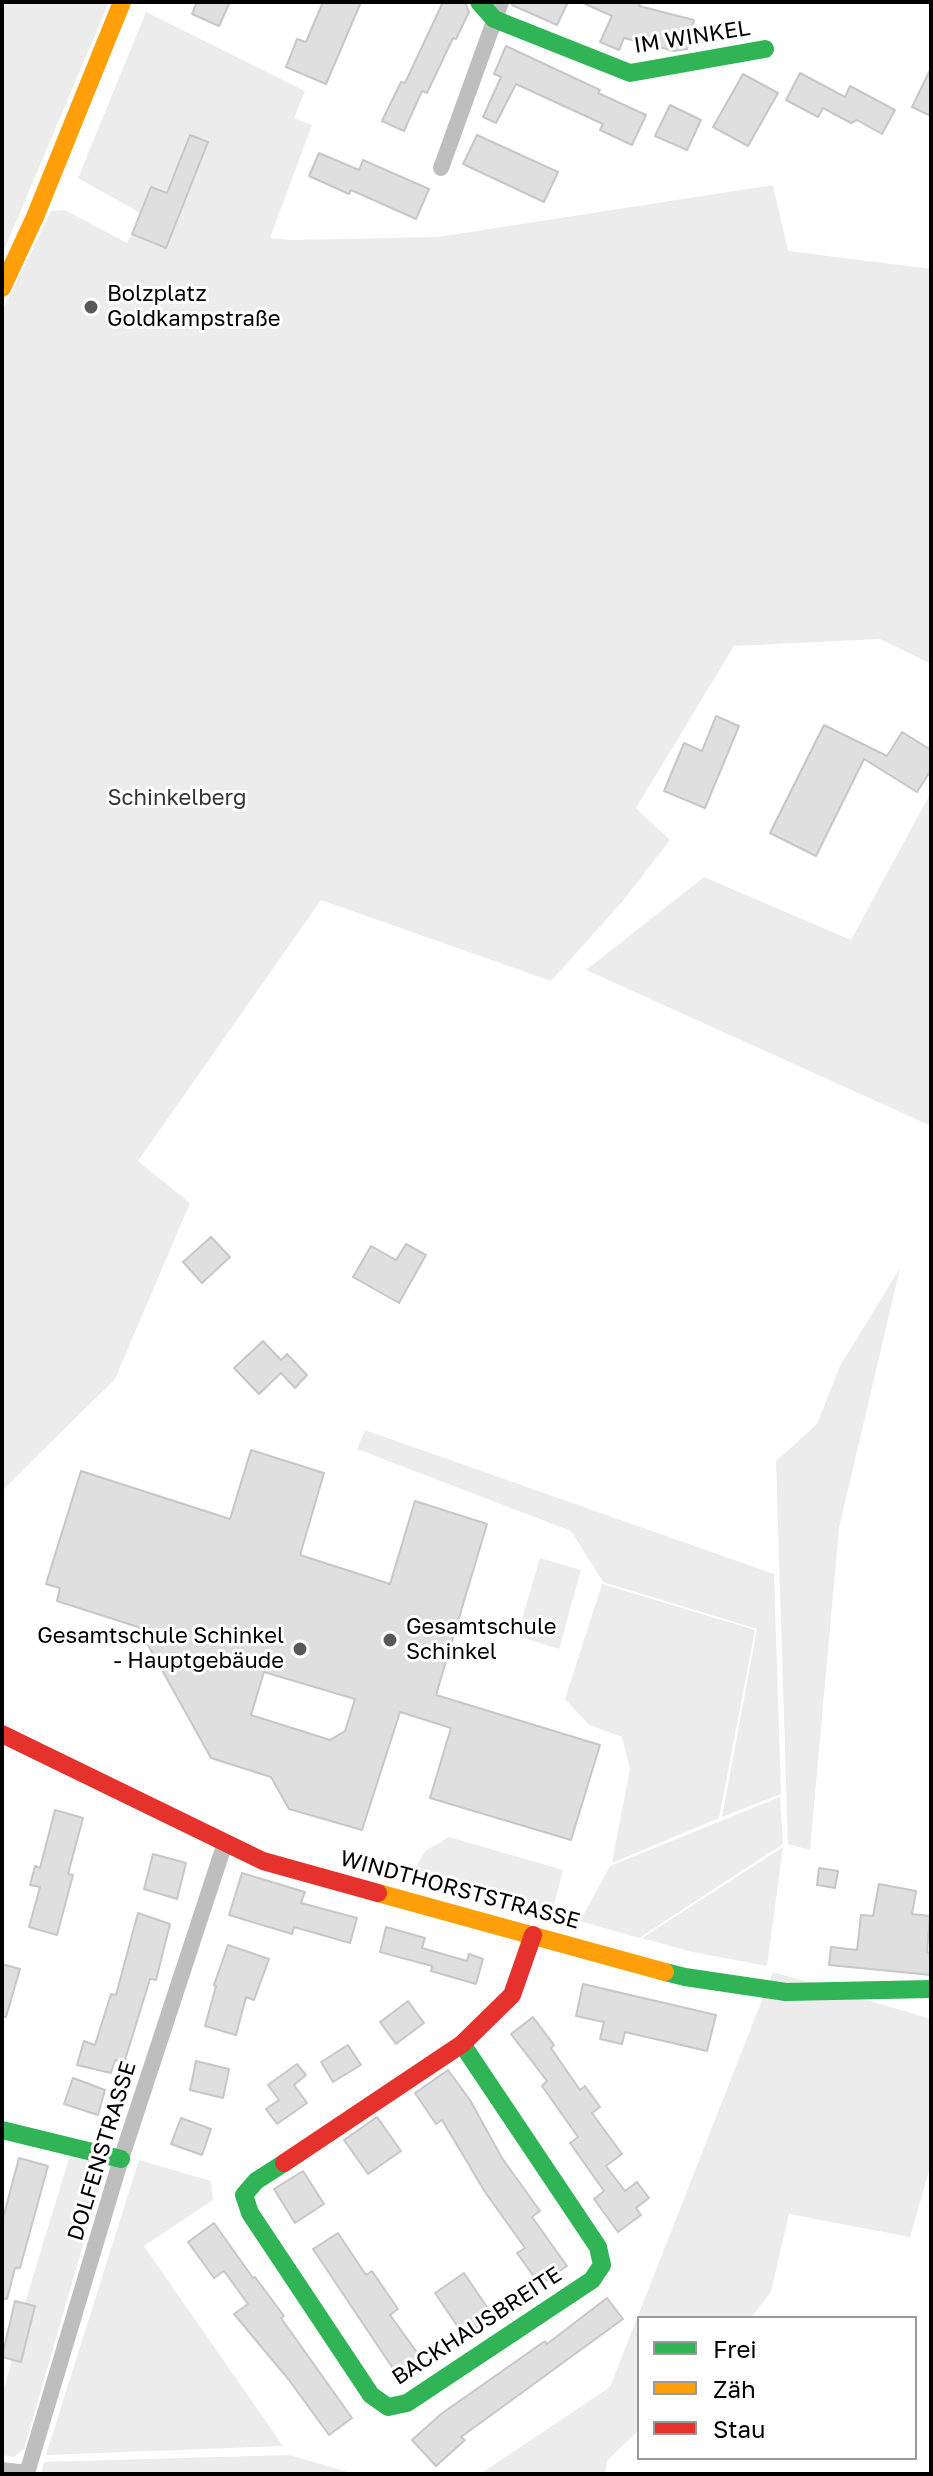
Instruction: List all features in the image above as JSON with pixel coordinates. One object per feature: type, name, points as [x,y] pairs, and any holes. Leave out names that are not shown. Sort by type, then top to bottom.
[{"type":"street","points":[[2,288],[35,217],[122,2]]},
{"type":"street","points":[[441,168],[497,11],[479,2]]},
{"type":"street","name":"IM WINKEL","points":[[497,11],[630,73],[765,49]]},
{"type":"street","name":"WINDTHORSTSTRASSE","points":[[2,1734],[263,1861],[685,1977],[786,1992],[931,1989]]},
{"type":"street","name":"DOLFENSTRASSE","points":[[27,2473],[121,2159],[225,1843]]},
{"type":"street","name":"BACKHAUSBREITE","points":[[462,2044],[598,2247],[602,2265],[592,2280],[407,2403],[388,2407],[371,2395],[362,2382],[250,2213],[244,2195],[256,2181],[462,2044],[512,1995],[533,1935]]},
{"type":"street","points":[[2,2130],[121,2159]]},
{"type":"street","points":[[2,2470],[27,2473]]},
{"type":"green space","points":[[2,2],[109,2],[2,255]]},
{"type":"green space","name":"Schinkelberg","points":[[146,12],[305,91],[294,118],[312,125],[270,238],[438,237],[773,185],[788,251],[931,269],[931,664],[880,639],[734,646],[636,808],[670,840],[622,902],[551,981],[321,900],[138,1161],[190,1203],[115,1379],[2,1491],[2,312],[51,211],[65,210],[127,243],[132,234],[165,248],[158,227],[135,210],[78,178]]},
{"type":"green space","points":[[931,792],[931,1126],[586,970],[704,877],[851,940]]},
{"type":"green space","points":[[900,1268],[839,1528],[810,1850],[788,1844],[776,1461],[817,1424],[840,1366]]},
{"type":"green space","points":[[365,1430],[774,1574],[781,1794],[722,1817],[757,1629],[603,1582],[571,1531],[357,1449]]},
{"type":"green space","points":[[540,1558],[581,1570],[559,1649],[517,1636]]},
{"type":"green space","points":[[602,1584],[755,1630],[719,1818],[612,1863],[630,1769],[622,1737],[589,1725],[565,1699]]},
{"type":"green space","points":[[780,1797],[783,1844],[639,1938],[580,1921],[610,1866]]},
{"type":"green space","points":[[449,1837],[563,1870],[552,1912],[413,1873],[425,1851]]},
{"type":"green space","points":[[783,1847],[767,1966],[692,1952],[642,1938]]},
{"type":"green space","points":[[773,1972],[931,2019],[931,2164],[910,2237],[789,2214],[771,2292],[753,2316],[638,2316]]},
{"type":"green space","points":[[70,2155],[106,2166],[24,2449],[14,2457],[2,2455],[2,2396],[12,2359],[21,2361],[35,2307],[25,2303]]},
{"type":"green space","points":[[139,2160],[211,2181],[213,2200],[144,2246],[283,2446],[46,2455]]},
{"type":"green space","points":[[637,2318],[637,2432],[607,2461],[605,2474],[480,2474],[610,2387]]},
{"type":"green space","points":[[289,2455],[355,2474],[41,2474],[44,2462]]},
{"type":"building","points":[[197,2],[230,2],[219,26],[192,14]]},
{"type":"building","points":[[323,2],[361,2],[326,84],[286,67],[297,39],[306,42]]},
{"type":"building","points":[[443,2],[465,2],[469,12],[427,93],[422,91],[404,131],[382,121],[401,82],[405,83]]},
{"type":"building","points":[[512,2],[568,2],[557,25],[512,5]]},
{"type":"building","points":[[581,2],[641,2],[639,6],[694,20],[687,49],[674,51],[624,38],[619,50],[600,42],[612,16]]},
{"type":"building","points":[[506,46],[646,115],[632,145],[600,130],[603,124],[516,84],[496,123],[483,117],[501,77],[494,74]]},
{"type":"building","points":[[931,68],[931,116],[912,107]]},
{"type":"building","points":[[800,73],[845,97],[850,86],[895,110],[882,134],[857,120],[851,123],[823,108],[818,117],[786,100]]},
{"type":"building","points":[[743,74],[778,93],[748,146],[713,127]]},
{"type":"building","points":[[670,105],[701,120],[687,150],[655,136]]},
{"type":"building","points":[[190,135],[208,142],[166,248],[132,234],[151,187],[167,193]]},
{"type":"building","points":[[477,135],[558,172],[544,202],[463,164]]},
{"type":"building","points":[[319,153],[359,170],[363,160],[429,189],[416,219],[351,190],[349,194],[309,176]]},
{"type":"building","points":[[716,716],[739,726],[705,808],[664,791],[684,743],[702,751]]},
{"type":"building","points":[[824,725],[887,756],[902,732],[931,750],[931,770],[917,792],[864,759],[816,856],[770,833]]},
{"type":"building","points":[[211,1237],[230,1257],[202,1283],[183,1262]]},
{"type":"building","points":[[406,1244],[426,1255],[399,1303],[353,1277],[371,1246],[396,1260]]},
{"type":"building","points":[[263,1341],[281,1360],[287,1354],[307,1375],[295,1388],[281,1373],[259,1394],[234,1368]]},
{"type":"building","name":"Gesamtschule Schinkel - Hauptgebäude","points":[[251,1450],[324,1473],[300,1555],[390,1584],[415,1501],[487,1524],[436,1695],[600,1745],[571,1840],[430,1798],[451,1728],[400,1712],[362,1830],[289,1809],[271,1777],[211,1758],[138,1627],[57,1601],[60,1588],[46,1584],[81,1471],[230,1519]],"holes":[[[264,1672],[355,1699],[345,1731],[330,1740],[251,1715]]]},
{"type":"building","points":[[55,1810],[83,1818],[68,1874],[73,1875],[57,1935],[29,1927],[40,1887],[30,1885],[35,1866],[40,1868]]},
{"type":"building","points":[[153,1854],[186,1863],[177,1899],[144,1889]]},
{"type":"building","points":[[819,1868],[838,1871],[835,1888],[817,1885]]},
{"type":"building","points":[[242,1873],[305,1892],[301,1903],[357,1918],[350,1943],[294,1927],[292,1934],[229,1915]]},
{"type":"building","points":[[879,1884],[916,1891],[912,1914],[930,1916],[927,1952],[931,1953],[931,1975],[829,1965],[831,1947],[857,1950],[861,1915],[873,1916]]},
{"type":"building","points":[[138,1913],[170,1924],[156,1980],[150,1979],[124,2063],[115,2060],[111,2073],[77,2065],[84,2041],[95,2045],[111,1994],[116,1995]]},
{"type":"building","points":[[386,1927],[425,1938],[422,1948],[467,1961],[469,1954],[483,1959],[476,1984],[431,1971],[432,1966],[380,1952]]},
{"type":"building","points":[[228,1945],[269,1959],[254,2000],[246,1997],[236,2035],[205,2026],[214,1985]]},
{"type":"building","points":[[2,1964],[20,1969],[6,2017],[2,2017]]},
{"type":"building","points":[[583,1984],[716,2015],[707,2051],[625,2032],[622,2044],[600,2039],[604,2022],[576,2016]]},
{"type":"building","points":[[408,2001],[424,2023],[396,2044],[380,2022]]},
{"type":"building","points":[[533,2017],[554,2045],[551,2048],[580,2090],[585,2086],[600,2107],[592,2113],[622,2154],[606,2166],[625,2191],[637,2182],[649,2198],[636,2208],[641,2215],[618,2232],[594,2199],[604,2191],[570,2143],[578,2137],[542,2086],[547,2081],[511,2034]]},
{"type":"building","points":[[348,2045],[361,2065],[333,2082],[321,2062]]},
{"type":"building","points":[[196,2061],[229,2069],[223,2098],[190,2090]]},
{"type":"building","points":[[297,2064],[306,2075],[294,2085],[307,2103],[277,2124],[266,2109],[279,2100],[268,2085]]},
{"type":"building","points":[[448,2070],[470,2100],[502,2158],[540,2211],[532,2217],[567,2266],[540,2285],[517,2253],[525,2248],[485,2192],[442,2120],[436,2124],[415,2093]]},
{"type":"building","points":[[73,2078],[105,2090],[98,2115],[64,2104]]},
{"type":"building","points":[[377,2117],[401,2151],[368,2174],[344,2140]]},
{"type":"building","points":[[181,2118],[211,2129],[202,2155],[171,2144]]},
{"type":"building","points":[[19,2158],[48,2166],[20,2268],[15,2268],[7,2299],[2,2298],[2,2222]]},
{"type":"building","points":[[303,2171],[324,2204],[295,2223],[274,2189]]},
{"type":"building","points":[[214,2223],[284,2316],[281,2318],[352,2418],[329,2435],[289,2380],[234,2314],[248,2304],[224,2271],[214,2278],[188,2242]]},
{"type":"building","points":[[338,2233],[366,2275],[372,2271],[398,2309],[390,2315],[424,2362],[400,2379],[313,2249]]},
{"type":"building","points":[[464,2273],[493,2316],[464,2336],[435,2293]]},
{"type":"building","points":[[607,2298],[623,2319],[461,2437],[465,2440],[436,2466],[412,2440],[441,2414],[545,2341],[547,2344]]},
{"type":"building","points":[[15,2301],[35,2306],[21,2362],[2,2357]]},
{"type":"traffic: fast","points":[[479,2],[494,19],[630,73],[765,49]]},
{"type":"traffic: fast","points":[[665,1972],[786,1992],[931,1989]]},
{"type":"traffic: fast","points":[[284,2163],[256,2181],[244,2195],[250,2213],[371,2395],[388,2407],[407,2403],[592,2280],[602,2265],[598,2247],[462,2044]]},
{"type":"traffic: fast","points":[[2,2130],[121,2159]]},
{"type":"traffic: slow","points":[[2,288],[35,217],[122,2]]},
{"type":"traffic: slow","points":[[378,1893],[665,1972]]},
{"type":"traffic: jam","points":[[2,1734],[263,1861],[378,1893]]},
{"type":"traffic: jam","points":[[284,2163],[462,2044],[512,1995],[533,1935]]},
{"type":"place","name":"Bolzplatz Goldkampstraße","points":[[91,307]]},
{"type":"place","name":"Gesamtschule Schinkel","points":[[390,1640]]},
{"type":"place","name":"Gesamtschule Schinkel - Hauptgebäude","points":[[300,1649]]}]
